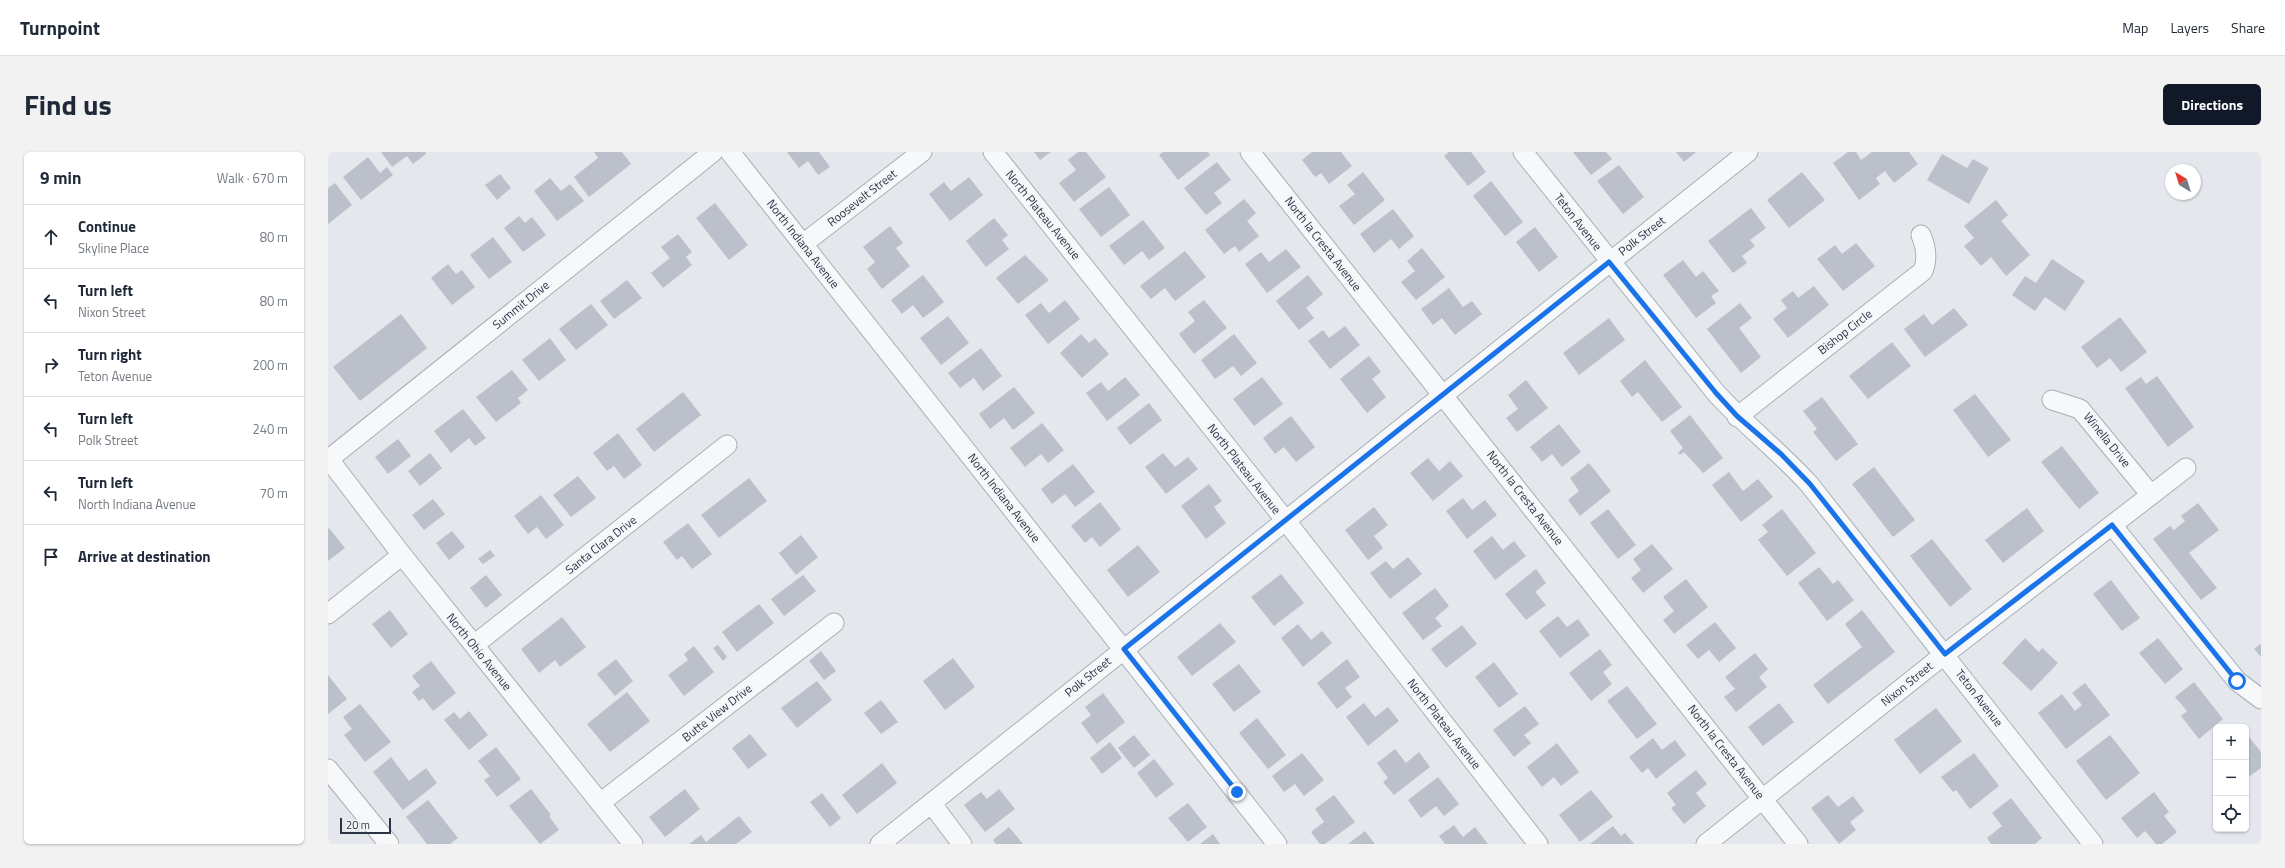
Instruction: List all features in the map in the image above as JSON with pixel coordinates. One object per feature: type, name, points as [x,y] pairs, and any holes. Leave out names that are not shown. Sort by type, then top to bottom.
[{"type":"street","name":"Summit Drive","points":[[328,458],[713,152]]},
{"type":"street","name":"North Indiana Avenue","points":[[730,152],[1277,844]]},
{"type":"street","name":"Roosevelt Street","points":[[803,244],[922,152]]},
{"type":"street","name":"North Plateau Avenue","points":[[993,152],[1286,521],[1538,844]]},
{"type":"street","name":"North la Cresta Avenue","points":[[1250,152],[1798,844]]},
{"type":"street","name":"Teton Avenue","points":[[1523,152],[1609,262],[1716,393],[1737,416],[1781,454],[1810,484],[2093,844]]},
{"type":"street","name":"Polk Street","points":[[880,844],[1748,152]]},
{"type":"street","name":"Bishop Circle","points":[[1737,416],[1923,271],[1926,262],[1925,246],[1921,235]]},
{"type":"street","name":"Winella Drive","points":[[2052,400],[2080,408],[2151,495]]},
{"type":"street","name":"Santa Clara Drive","points":[[474,645],[727,445]]},
{"type":"street","name":"North Ohio Avenue","points":[[328,458],[402,555],[632,844]]},
{"type":"street","name":"Nixon Street","points":[[1706,844],[1945,654],[2186,468]]},
{"type":"street","points":[[2112,525],[2237,681],[2261,699]]},
{"type":"street","points":[[328,614],[402,555]]},
{"type":"street","name":"Butte View Drive","points":[[600,803],[834,623]]},
{"type":"street","points":[[328,769],[389,844]]},
{"type":"street","points":[[931,803],[962,844]]},
{"type":"building","points":[[381,152],[425,152],[426,154],[413,164],[407,156],[392,167]]},
{"type":"building","points":[[594,152],[622,152],[631,164],[589,197],[574,177],[598,158]]},
{"type":"building","points":[[787,152],[819,152],[830,167],[818,175],[808,161],[799,168]]},
{"type":"building","points":[[1034,152],[1051,152],[1040,160]]},
{"type":"building","points":[[1078,152],[1086,152],[1106,177],[1074,202],[1059,183],[1076,170],[1068,160]]},
{"type":"building","points":[[1163,152],[1208,152],[1210,155],[1178,180],[1159,155]]},
{"type":"building","points":[[1312,152],[1341,152],[1352,166],[1329,184],[1321,173],[1315,177],[1302,160]]},
{"type":"building","points":[[1449,152],[1471,152],[1486,172],[1468,186],[1444,156]]},
{"type":"building","points":[[1573,152],[1606,152],[1612,159],[1591,175]]},
{"type":"building","points":[[1676,152],[1696,152],[1684,162]]},
{"type":"building","points":[[1848,152],[1856,152],[1861,160],[1872,152],[1909,152],[1918,164],[1894,183],[1885,171],[1876,178],[1880,184],[1859,200],[1833,163]]},
{"type":"building","points":[[1942,154],[1967,168],[1973,159],[1989,168],[1969,204],[1927,180]]},
{"type":"building","points":[[368,157],[380,173],[387,167],[393,175],[361,200],[343,177]]},
{"type":"building","points":[[1217,162],[1231,180],[1214,193],[1222,203],[1206,215],[1184,188]]},
{"type":"building","points":[[1619,165],[1644,197],[1623,214],[1597,181]]},
{"type":"building","points":[[1363,172],[1385,200],[1354,225],[1339,206],[1355,194],[1347,185]]},
{"type":"building","points":[[1802,172],[1825,200],[1789,228],[1767,200]]},
{"type":"building","points":[[500,174],[511,188],[497,200],[485,185]]},
{"type":"building","points":[[969,177],[983,195],[950,221],[929,194],[944,182],[951,191]]},
{"type":"building","points":[[550,178],[561,191],[570,184],[584,201],[557,221],[534,191]]},
{"type":"building","points":[[1491,181],[1523,222],[1505,236],[1473,196]]},
{"type":"building","points":[[335,183],[352,205],[328,224],[328,188]]},
{"type":"building","points":[[1109,187],[1130,215],[1101,237],[1079,209]]},
{"type":"building","points":[[1244,199],[1256,213],[1247,221],[1259,236],[1239,252],[1235,246],[1224,254],[1205,230]]},
{"type":"building","points":[[1996,200],[2008,215],[2001,221],[2030,255],[2006,276],[1991,257],[1981,266],[1964,246],[1974,238],[1964,226]]},
{"type":"building","points":[[715,203],[748,245],[729,260],[696,218]]},
{"type":"building","points":[[1751,208],[1766,228],[1750,240],[1755,246],[1742,256],[1747,263],[1733,273],[1708,241]]},
{"type":"building","points":[[1393,209],[1414,236],[1399,249],[1391,239],[1374,253],[1360,234]]},
{"type":"building","points":[[519,216],[525,223],[532,217],[546,235],[523,252],[504,228]]},
{"type":"building","points":[[994,218],[1008,235],[1002,240],[1009,249],[986,267],[966,241]]},
{"type":"building","points":[[1143,220],[1165,248],[1149,260],[1142,251],[1124,265],[1109,246]]},
{"type":"building","points":[[890,226],[903,243],[896,248],[910,266],[882,289],[867,269],[875,262],[863,247]]},
{"type":"building","points":[[1535,227],[1558,257],[1539,272],[1516,242]]},
{"type":"building","points":[[678,234],[692,252],[686,257],[692,265],[663,288],[651,273],[670,258],[661,247]]},
{"type":"building","points":[[493,237],[512,262],[489,279],[470,255]]},
{"type":"building","points":[[1856,243],[1875,266],[1843,291],[1817,259],[1835,245],[1842,254]]},
{"type":"building","points":[[1422,248],[1445,277],[1416,300],[1401,282],[1415,271],[1407,261]]},
{"type":"building","points":[[1286,249],[1301,267],[1267,293],[1245,264],[1261,252],[1269,262]]},
{"type":"building","points":[[1185,251],[1206,277],[1175,301],[1165,288],[1151,299],[1140,286]]},
{"type":"building","points":[[1025,255],[1049,280],[1018,304],[996,278]]},
{"type":"building","points":[[2052,259],[2085,281],[2065,311],[2045,297],[2035,311],[2012,295],[2025,276],[2036,283]]},
{"type":"building","points":[[1683,260],[1696,277],[1703,271],[1719,291],[1711,296],[1716,303],[1696,318],[1663,275]]},
{"type":"building","points":[[448,264],[456,274],[462,270],[475,287],[452,305],[431,278]]},
{"type":"building","points":[[923,275],[944,302],[923,318],[913,305],[902,314],[891,300]]},
{"type":"building","points":[[1308,275],[1323,294],[1306,308],[1314,318],[1299,330],[1276,301]]},
{"type":"building","points":[[627,280],[642,298],[614,319],[600,301]]},
{"type":"building","points":[[1814,286],[1829,305],[1788,338],[1773,319],[1787,308],[1781,300],[1793,291],[1798,298]]},
{"type":"building","points":[[1449,288],[1463,307],[1472,301],[1482,314],[1455,335],[1442,318],[1433,325],[1421,309]]},
{"type":"building","points":[[1065,300],[1080,319],[1048,344],[1025,315],[1041,303],[1049,313]]},
{"type":"building","points":[[1204,300],[1227,328],[1194,354],[1179,334],[1195,321],[1188,312]]},
{"type":"building","points":[[1740,303],[1752,318],[1739,328],[1761,357],[1741,373],[1707,329]]},
{"type":"building","points":[[591,304],[608,325],[576,350],[559,329]]},
{"type":"building","points":[[1954,308],[1968,325],[1925,357],[1904,329],[1924,314],[1932,325]]},
{"type":"building","points":[[401,314],[427,348],[360,401],[333,367]]},
{"type":"building","points":[[948,316],[969,343],[941,365],[920,338]]},
{"type":"building","points":[[2120,317],[2147,352],[2121,372],[2110,358],[2097,368],[2081,347]]},
{"type":"building","points":[[1609,318],[1625,340],[1579,375],[1563,353]]},
{"type":"building","points":[[1345,326],[1360,345],[1330,369],[1308,341],[1323,330],[1329,338]]},
{"type":"building","points":[[1081,334],[1089,343],[1095,338],[1109,354],[1082,378],[1060,353]]},
{"type":"building","points":[[1234,334],[1257,363],[1241,376],[1233,366],[1215,379],[1201,360]]},
{"type":"building","points":[[550,338],[566,360],[539,381],[522,360]]},
{"type":"building","points":[[1892,342],[1911,366],[1868,399],[1849,376]]},
{"type":"building","points":[[981,348],[1002,376],[983,391],[974,378],[960,388],[948,373]]},
{"type":"building","points":[[1369,356],[1381,372],[1372,379],[1386,397],[1367,413],[1340,379]]},
{"type":"building","points":[[1645,360],[1682,407],[1662,422],[1638,392],[1632,397],[1620,381]]},
{"type":"building","points":[[512,370],[528,390],[518,398],[521,403],[496,422],[476,397]]},
{"type":"building","points":[[2157,376],[2194,427],[2168,447],[2125,388],[2141,377],[2146,384]]},
{"type":"building","points":[[1125,377],[1140,395],[1107,421],[1086,393],[1101,382],[1108,391]]},
{"type":"building","points":[[1262,377],[1283,404],[1254,426],[1233,399]]},
{"type":"building","points":[[1526,380],[1548,408],[1517,432],[1506,418],[1518,409],[1508,395]]},
{"type":"building","points":[[1014,387],[1035,413],[1013,430],[1004,418],[990,429],[979,414]]},
{"type":"building","points":[[683,392],[701,415],[654,452],[636,429]]},
{"type":"building","points":[[1975,394],[2011,440],[1988,457],[1953,410]]},
{"type":"building","points":[[1822,397],[1858,444],[1836,461],[1813,432],[1817,429],[1803,411]]},
{"type":"building","points":[[1149,403],[1162,420],[1130,445],[1117,428]]},
{"type":"building","points":[[463,409],[486,438],[475,446],[469,438],[451,453],[434,431]]},
{"type":"building","points":[[1690,415],[1723,458],[1703,473],[1684,452],[1680,455],[1678,453],[1683,448],[1670,431]]},
{"type":"building","points":[[1291,416],[1315,447],[1296,462],[1284,447],[1275,454],[1263,438]]},
{"type":"building","points":[[1042,423],[1064,450],[1048,463],[1041,454],[1025,467],[1010,448]]},
{"type":"building","points":[[1559,424],[1581,452],[1562,467],[1552,454],[1542,462],[1530,447]]},
{"type":"building","points":[[618,433],[642,465],[624,479],[614,466],[607,471],[593,453]]},
{"type":"building","points":[[398,439],[411,456],[388,474],[375,457]]},
{"type":"building","points":[[2062,446],[2099,493],[2079,509],[2041,462]]},
{"type":"building","points":[[430,453],[442,468],[420,486],[408,471]]},
{"type":"building","points":[[1163,453],[1175,467],[1188,457],[1198,469],[1166,494],[1145,467]]},
{"type":"building","points":[[1428,458],[1439,471],[1450,461],[1463,476],[1433,501],[1410,473]]},
{"type":"building","points":[[1589,463],[1611,491],[1580,516],[1568,500],[1579,491],[1570,478]]},
{"type":"building","points":[[1073,464],[1095,492],[1075,507],[1065,494],[1052,504],[1041,489]]},
{"type":"building","points":[[1874,467],[1915,520],[1893,537],[1852,484]]},
{"type":"building","points":[[1729,472],[1743,491],[1758,479],[1773,497],[1741,522],[1712,485]]},
{"type":"building","points":[[578,476],[596,498],[571,517],[553,495]]},
{"type":"building","points":[[749,478],[767,501],[719,538],[701,515]]},
{"type":"building","points":[[1209,484],[1222,501],[1214,507],[1226,523],[1206,539],[1181,506]]},
{"type":"building","points":[[541,495],[564,525],[546,539],[537,527],[528,534],[514,516]]},
{"type":"building","points":[[1463,498],[1472,510],[1485,500],[1497,515],[1467,539],[1446,511]]},
{"type":"building","points":[[433,499],[445,514],[424,530],[412,515]]},
{"type":"building","points":[[1100,502],[1121,529],[1100,547],[1092,537],[1085,543],[1071,526]]},
{"type":"building","points":[[2198,503],[2219,530],[2189,553],[2217,588],[2201,600],[2153,539],[2170,526],[2174,530],[2185,521],[2181,516]]},
{"type":"building","points":[[1374,507],[1388,525],[1374,536],[1383,548],[1368,560],[1345,530]]},
{"type":"building","points":[[2027,508],[2044,531],[2003,563],[1985,540]]},
{"type":"building","points":[[1608,509],[1636,545],[1618,559],[1590,523]]},
{"type":"building","points":[[1782,509],[1816,553],[1787,576],[1758,540],[1768,532],[1762,525]]},
{"type":"building","points":[[688,523],[712,554],[692,569],[682,556],[677,560],[663,542]]},
{"type":"building","points":[[329,528],[345,548],[328,561],[328,529]]},
{"type":"building","points":[[452,531],[465,547],[449,560],[436,543]]},
{"type":"building","points":[[801,535],[818,557],[796,575],[779,553]]},
{"type":"building","points":[[1492,536],[1503,550],[1514,541],[1526,556],[1495,580],[1473,551]]},
{"type":"building","points":[[1932,539],[1972,589],[1950,607],[1910,556]]},
{"type":"building","points":[[1652,544],[1673,569],[1643,593],[1631,578],[1641,570],[1633,559]]},
{"type":"building","points":[[1138,545],[1160,572],[1128,597],[1107,570]]},
{"type":"building","points":[[490,550],[495,556],[483,564],[478,559]]},
{"type":"building","points":[[1408,557],[1422,574],[1390,599],[1370,573],[1386,561],[1393,569]]},
{"type":"building","points":[[1819,567],[1833,584],[1838,580],[1854,600],[1827,621],[1798,583]]},
{"type":"building","points":[[1536,569],[1546,583],[1535,592],[1546,605],[1526,620],[1505,594]]},
{"type":"building","points":[[1281,574],[1304,603],[1274,626],[1251,597]]},
{"type":"building","points":[[486,575],[502,595],[486,608],[470,588]]},
{"type":"building","points":[[803,575],[816,591],[784,616],[771,599]]},
{"type":"building","points":[[1686,579],[1708,607],[1674,634],[1663,620],[1674,611],[1663,597]]},
{"type":"building","points":[[2111,580],[2140,618],[2122,631],[2093,594]]},
{"type":"building","points":[[1435,588],[1449,606],[1435,618],[1442,626],[1423,640],[1402,613]]},
{"type":"building","points":[[759,604],[774,623],[737,652],[722,632]]},
{"type":"building","points":[[390,610],[408,634],[391,648],[372,624]]},
{"type":"building","points":[[1862,610],[1895,652],[1828,704],[1813,685],[1862,647],[1845,624]]},
{"type":"building","points":[[1558,616],[1567,627],[1578,619],[1590,635],[1560,658],[1539,631]]},
{"type":"building","points":[[562,617],[586,647],[560,667],[555,660],[539,673],[521,649]]},
{"type":"building","points":[[1715,622],[1736,648],[1719,662],[1709,650],[1698,659],[1686,645]]},
{"type":"building","points":[[1220,623],[1236,642],[1192,676],[1177,657]]},
{"type":"building","points":[[1298,624],[1311,640],[1322,631],[1332,643],[1303,667],[1281,638]]},
{"type":"building","points":[[1462,625],[1477,644],[1446,668],[1431,649]]},
{"type":"building","points":[[2025,638],[2039,652],[2042,648],[2058,663],[2031,691],[2002,663]]},
{"type":"building","points":[[2158,638],[2183,669],[2165,684],[2139,653]]},
{"type":"building","points":[[2261,644],[2261,657],[2254,649]]},
{"type":"building","points":[[718,645],[727,657],[723,661],[713,648]]},
{"type":"building","points":[[694,646],[714,672],[684,696],[668,675],[688,660],[684,654]]},
{"type":"building","points":[[1600,649],[1612,665],[1603,672],[1612,684],[1591,701],[1569,673]]},
{"type":"building","points":[[821,651],[836,671],[824,680],[809,661]]},
{"type":"building","points":[[1755,653],[1768,669],[1759,677],[1767,687],[1736,712],[1724,697],[1735,689],[1725,677]]},
{"type":"building","points":[[953,658],[975,687],[945,710],[923,681]]},
{"type":"building","points":[[616,659],[633,681],[615,696],[597,674]]},
{"type":"building","points":[[1347,659],[1360,677],[1345,688],[1352,697],[1337,709],[1317,683]]},
{"type":"building","points":[[431,661],[456,693],[433,711],[423,698],[419,701],[412,692],[420,686],[412,676]]},
{"type":"building","points":[[1494,662],[1518,694],[1499,708],[1475,677]]},
{"type":"building","points":[[1239,664],[1261,692],[1234,712],[1212,684]]},
{"type":"building","points":[[328,675],[347,699],[328,714]]},
{"type":"building","points":[[817,681],[832,700],[797,728],[781,708]]},
{"type":"building","points":[[2194,682],[2223,719],[2217,724],[2213,724],[2213,727],[2199,739],[2181,716],[2187,711],[2175,697]]},
{"type":"building","points":[[2085,683],[2110,715],[2066,749],[2038,713],[2062,694],[2075,711],[2082,705],[2072,693]]},
{"type":"building","points":[[1627,686],[1657,724],[1637,739],[1607,701]]},
{"type":"building","points":[[627,692],[650,721],[610,752],[587,724]]},
{"type":"building","points":[[1103,693],[1125,722],[1097,744],[1081,723],[1091,715],[1085,707]]},
{"type":"building","points":[[881,700],[898,722],[881,734],[864,713]]},
{"type":"building","points":[[1364,703],[1375,717],[1388,707],[1399,721],[1368,746],[1346,717]]},
{"type":"building","points":[[1779,703],[1794,722],[1763,746],[1748,727]]},
{"type":"building","points":[[360,704],[391,742],[365,762],[344,735],[352,729],[343,717]]},
{"type":"building","points":[[1525,706],[1539,724],[1524,735],[1531,743],[1514,757],[1493,730]]},
{"type":"building","points":[[1936,708],[1962,741],[1920,774],[1894,740]]},
{"type":"building","points":[[469,711],[488,735],[469,750],[444,720],[454,712],[460,719]]},
{"type":"building","points":[[1257,718],[1286,755],[1268,769],[1239,733]]},
{"type":"building","points":[[750,734],[767,755],[748,769],[732,748]]},
{"type":"building","points":[[1134,735],[1150,755],[1134,768],[1118,748]]},
{"type":"building","points":[[2110,735],[2140,773],[2106,800],[2076,761]]},
{"type":"building","points":[[2249,737],[2261,752],[2261,768],[2250,776]]},
{"type":"building","points":[[1653,738],[1662,750],[1675,740],[1686,755],[1656,779],[1648,768],[1642,773],[1629,757]]},
{"type":"building","points":[[1110,742],[1122,758],[1102,774],[1090,758]]},
{"type":"building","points":[[1557,743],[1579,772],[1561,786],[1554,777],[1542,787],[1527,767]]},
{"type":"building","points":[[496,747],[521,779],[497,797],[484,780],[490,776],[478,761]]},
{"type":"building","points":[[1395,749],[1406,763],[1419,752],[1430,767],[1394,795],[1383,782],[1388,778],[1377,763]]},
{"type":"building","points":[[1302,753],[1324,780],[1304,796],[1295,784],[1284,792],[1272,776]]},
{"type":"building","points":[[1974,753],[1999,786],[1970,809],[1956,790],[1953,792],[1941,777]]},
{"type":"building","points":[[391,757],[409,781],[426,768],[437,783],[403,810],[373,772]]},
{"type":"building","points":[[1154,759],[1174,784],[1156,798],[1137,773]]},
{"type":"building","points":[[882,763],[897,783],[857,814],[842,795]]},
{"type":"building","points":[[1696,770],[1707,784],[1696,793],[1706,806],[1684,824],[1671,808],[1676,805],[1667,793]]},
{"type":"building","points":[[1438,777],[1459,804],[1444,816],[1436,806],[1421,818],[1408,800]]},
{"type":"building","points":[[531,789],[551,815],[549,816],[559,830],[540,844],[509,806]]},
{"type":"building","points":[[685,789],[700,809],[665,837],[649,817]]},
{"type":"building","points":[[999,789],[1015,809],[985,832],[964,805],[981,792],[987,799]]},
{"type":"building","points":[[1591,790],[1613,817],[1580,842],[1559,815]]},
{"type":"building","points":[[2154,792],[2169,812],[2164,816],[2177,832],[2162,844],[2156,844],[2145,831],[2137,838],[2121,818]]},
{"type":"building","points":[[822,793],[841,818],[830,827],[810,802]]},
{"type":"building","points":[[1334,795],[1355,822],[1325,844],[1320,844],[1311,832],[1324,822],[1315,809]]},
{"type":"building","points":[[1828,795],[1838,807],[1853,796],[1864,811],[1850,822],[1856,830],[1839,844],[1811,808]]},
{"type":"building","points":[[2011,798],[2042,838],[2035,844],[1991,844],[1987,838],[2002,826],[1992,813]]},
{"type":"building","points":[[428,800],[458,838],[450,844],[427,844],[406,817]]},
{"type":"building","points":[[1188,803],[1207,827],[1188,842],[1168,818]]},
{"type":"building","points":[[739,816],[752,832],[736,844],[689,844],[701,835],[706,842]]},
{"type":"building","points":[[1454,825],[1463,837],[1475,827],[1488,844],[1445,844],[1439,836]]},
{"type":"building","points":[[1613,826],[1621,836],[1625,833],[1634,844],[1590,844]]},
{"type":"building","points":[[1009,827],[1023,844],[996,844],[993,840]]},
{"type":"building","points":[[1365,831],[1375,844],[1348,844]]},
{"type":"building","points":[[1213,834],[1220,844],[1200,844]]},
{"type":"route","points":[[1237,792],[1124,649],[1609,262],[1716,393],[1737,416],[1781,454],[1810,484],[1945,654],[2112,525],[2237,681]]}]
